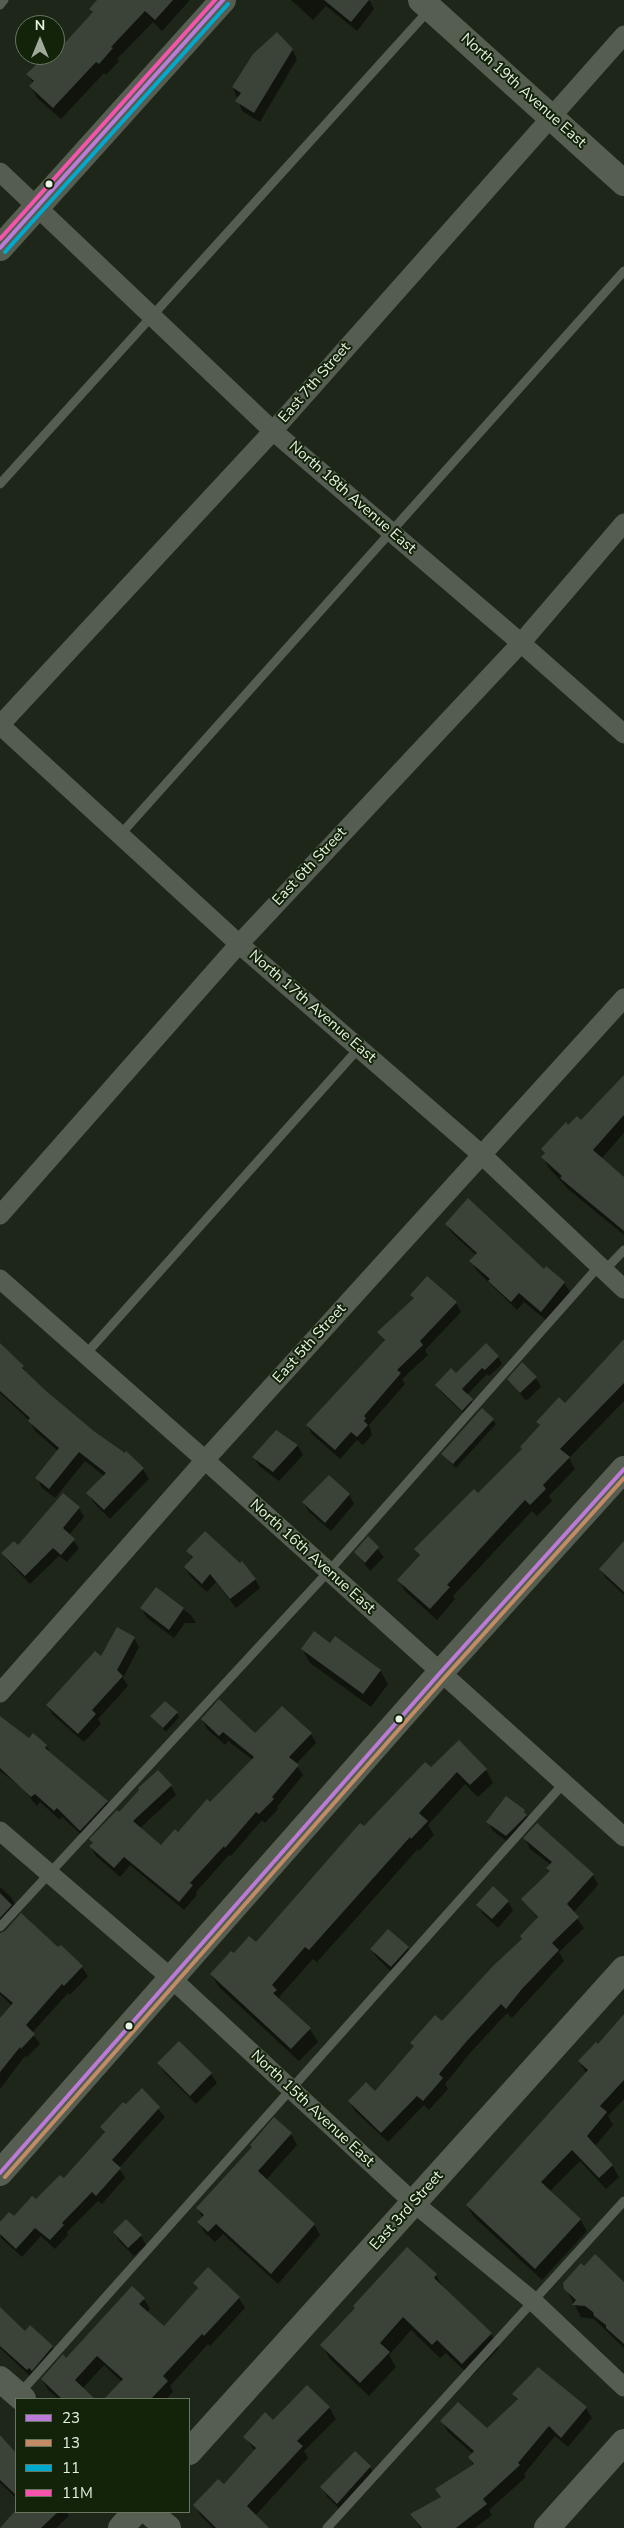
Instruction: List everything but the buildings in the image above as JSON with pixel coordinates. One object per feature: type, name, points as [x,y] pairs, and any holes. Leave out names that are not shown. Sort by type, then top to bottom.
[{"type":"street","points":[[0,248],[223,0]]},
{"type":"street","name":"North 19th Avenue East","points":[[429,3],[624,183]]},
{"type":"street","name":"East 7th Street","points":[[0,725],[273,431],[624,35]]},
{"type":"street","name":"North 18th Avenue East","points":[[0,172],[273,431],[521,643],[624,734]]},
{"type":"street","name":"East 6th Street","points":[[0,1215],[239,944],[521,643],[624,523]]},
{"type":"street","name":"North 17th Avenue East","points":[[0,725],[239,944],[482,1156],[624,1289]]},
{"type":"street","name":"East 5th Street","points":[[0,1693],[205,1460],[624,998]]},
{"type":"street","name":"North 16th Avenue East","points":[[0,1279],[205,1460],[624,1837]]},
{"type":"street","points":[[0,2173],[440,1673],[624,1469]]},
{"type":"street","name":"North 15th Avenue East","points":[[0,1831],[172,1978],[414,2203],[534,2302],[624,2387]]},
{"type":"street","name":"East 3rd Street","points":[[190,2451],[624,1969]]},
{"type":"street","points":[[546,2528],[624,2442]]},
{"type":"street","points":[[121,2528],[134,2513]]},
{"type":"street","points":[[150,2513],[168,2528]]},
{"type":"lane","points":[[0,5],[4,0]]},
{"type":"lane","points":[[0,484],[429,3]]},
{"type":"lane","points":[[120,835],[624,271]]},
{"type":"lane","points":[[86,1354],[359,1048]]},
{"type":"lane","points":[[0,1927],[328,1572],[601,1268],[624,1250]]},
{"type":"lane","points":[[14,2391],[290,2089],[564,1784]]},
{"type":"lane","points":[[327,2528],[534,2302],[624,2200]]},
{"type":"transit line","name":"11M","points":[[0,239],[215,0]]},
{"type":"transit line","name":"23","points":[[0,248],[223,0]]},
{"type":"transit line","name":"11","points":[[5,252],[228,4]]},
{"type":"transit line","name":"23","points":[[0,2173],[440,1673],[624,1469]]},
{"type":"transit line","name":"13","points":[[5,2177],[445,1677],[624,1478]]}]
